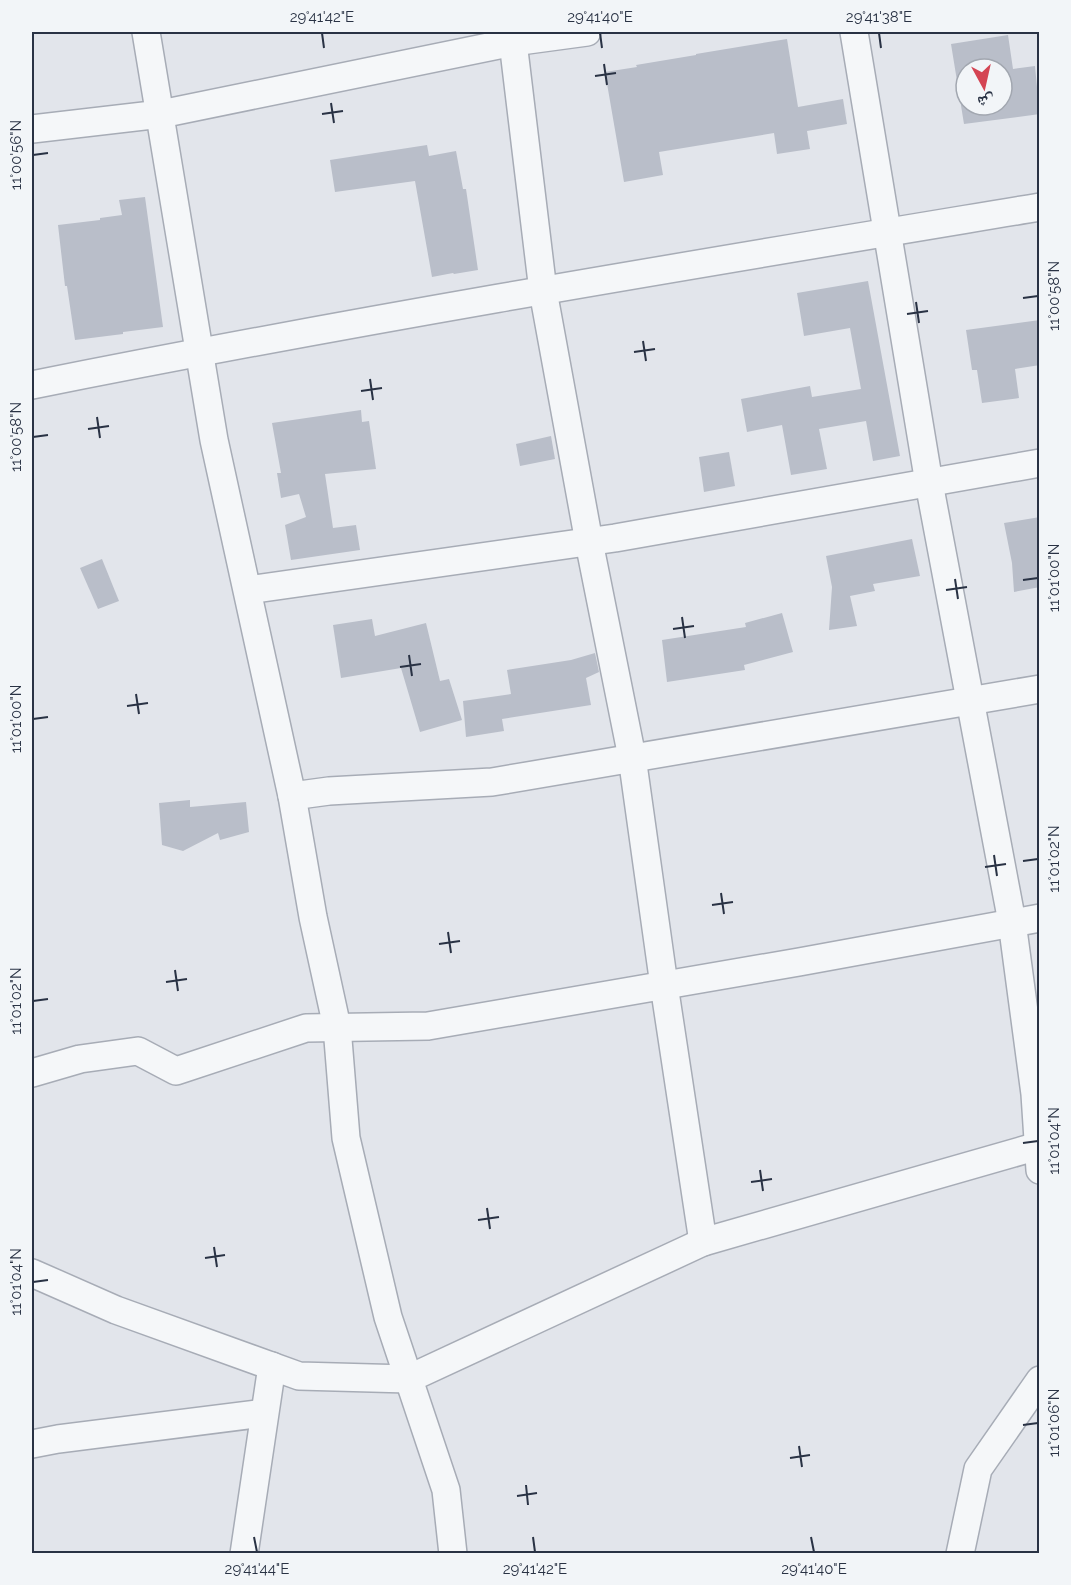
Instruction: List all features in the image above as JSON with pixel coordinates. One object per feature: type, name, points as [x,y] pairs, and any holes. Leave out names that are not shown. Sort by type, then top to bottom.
[{"type":"street","points":[[147,32],[214,440],[292,796],[313,917],[336,1027],[346,1138],[388,1317],[446,1490],[453,1554]]},
{"type":"street","points":[[32,129],[161,114],[511,37],[587,32]]},
{"type":"street","points":[[32,1273],[116,1310],[299,1376],[408,1378],[703,1242],[1039,1158],[1037,1095],[1012,922],[929,483],[854,32]]},
{"type":"street","points":[[511,37],[543,291],[589,542],[632,758],[703,1242]]},
{"type":"street","points":[[32,385],[200,351],[1040,207]]},
{"type":"street","points":[[248,590],[589,542],[1040,463]]},
{"type":"street","points":[[292,796],[329,791],[492,782],[1040,688]]},
{"type":"street","points":[[32,1072],[80,1059],[138,1051],[176,1071],[306,1028],[428,1026],[1040,918]]},
{"type":"street","points":[[244,1554],[272,1366]]},
{"type":"street","points":[[960,1554],[978,1469],[1040,1380]]},
{"type":"street","points":[[32,1444],[264,1413]]},
{"type":"building","points":[[1008,35],[1011,57],[954,57],[954,62],[951,44]]},
{"type":"building","points":[[787,39],[798,107],[843,99],[847,124],[807,131],[810,149],[777,154],[774,133],[659,152],[663,175],[624,182],[605,72]]},
{"type":"building","points":[[1035,66],[1037,87],[1040,86],[1040,114],[964,124],[963,117],[1014,117],[1014,69]]},
{"type":"building","points":[[427,145],[429,156],[456,151],[463,189],[466,189],[478,270],[432,277],[415,181],[335,192],[330,160]]},
{"type":"building","points":[[145,197],[163,327],[75,340],[67,286],[65,286],[58,225],[122,215],[119,200]]},
{"type":"building","points":[[868,281],[900,456],[873,461],[866,421],[819,429],[827,469],[791,475],[782,425],[747,432],[741,399],[810,386],[812,397],[861,389],[850,328],[804,336],[797,293]]},
{"type":"building","points":[[1040,320],[1040,365],[1015,369],[1019,398],[982,403],[977,370],[972,370],[966,330]]},
{"type":"building","points":[[361,410],[362,422],[369,421],[376,469],[325,474],[333,528],[356,525],[360,550],[291,560],[285,525],[306,517],[299,494],[281,498],[277,473],[281,473],[272,423]]},
{"type":"building","points":[[551,436],[555,459],[520,466],[516,444]]},
{"type":"building","points":[[729,452],[735,486],[704,492],[699,457]]},
{"type":"building","points":[[1040,517],[1040,587],[1014,592],[1012,563],[1004,523]]},
{"type":"building","points":[[912,539],[920,576],[873,584],[875,591],[850,596],[857,626],[829,630],[832,587],[826,556]]},
{"type":"building","points":[[102,559],[119,601],[98,609],[80,568]]},
{"type":"building","points":[[782,613],[793,652],[744,665],[745,670],[667,682],[662,640],[746,627],[745,623]]},
{"type":"building","points":[[372,619],[375,636],[426,623],[440,681],[449,679],[462,720],[420,732],[401,668],[341,678],[333,625]]},
{"type":"building","points":[[595,653],[599,672],[586,678],[591,705],[502,719],[504,731],[466,737],[463,701],[511,694],[507,670],[571,660]]},
{"type":"building","points":[[190,800],[190,807],[246,802],[249,832],[220,840],[218,833],[183,851],[162,845],[159,803]]}]
